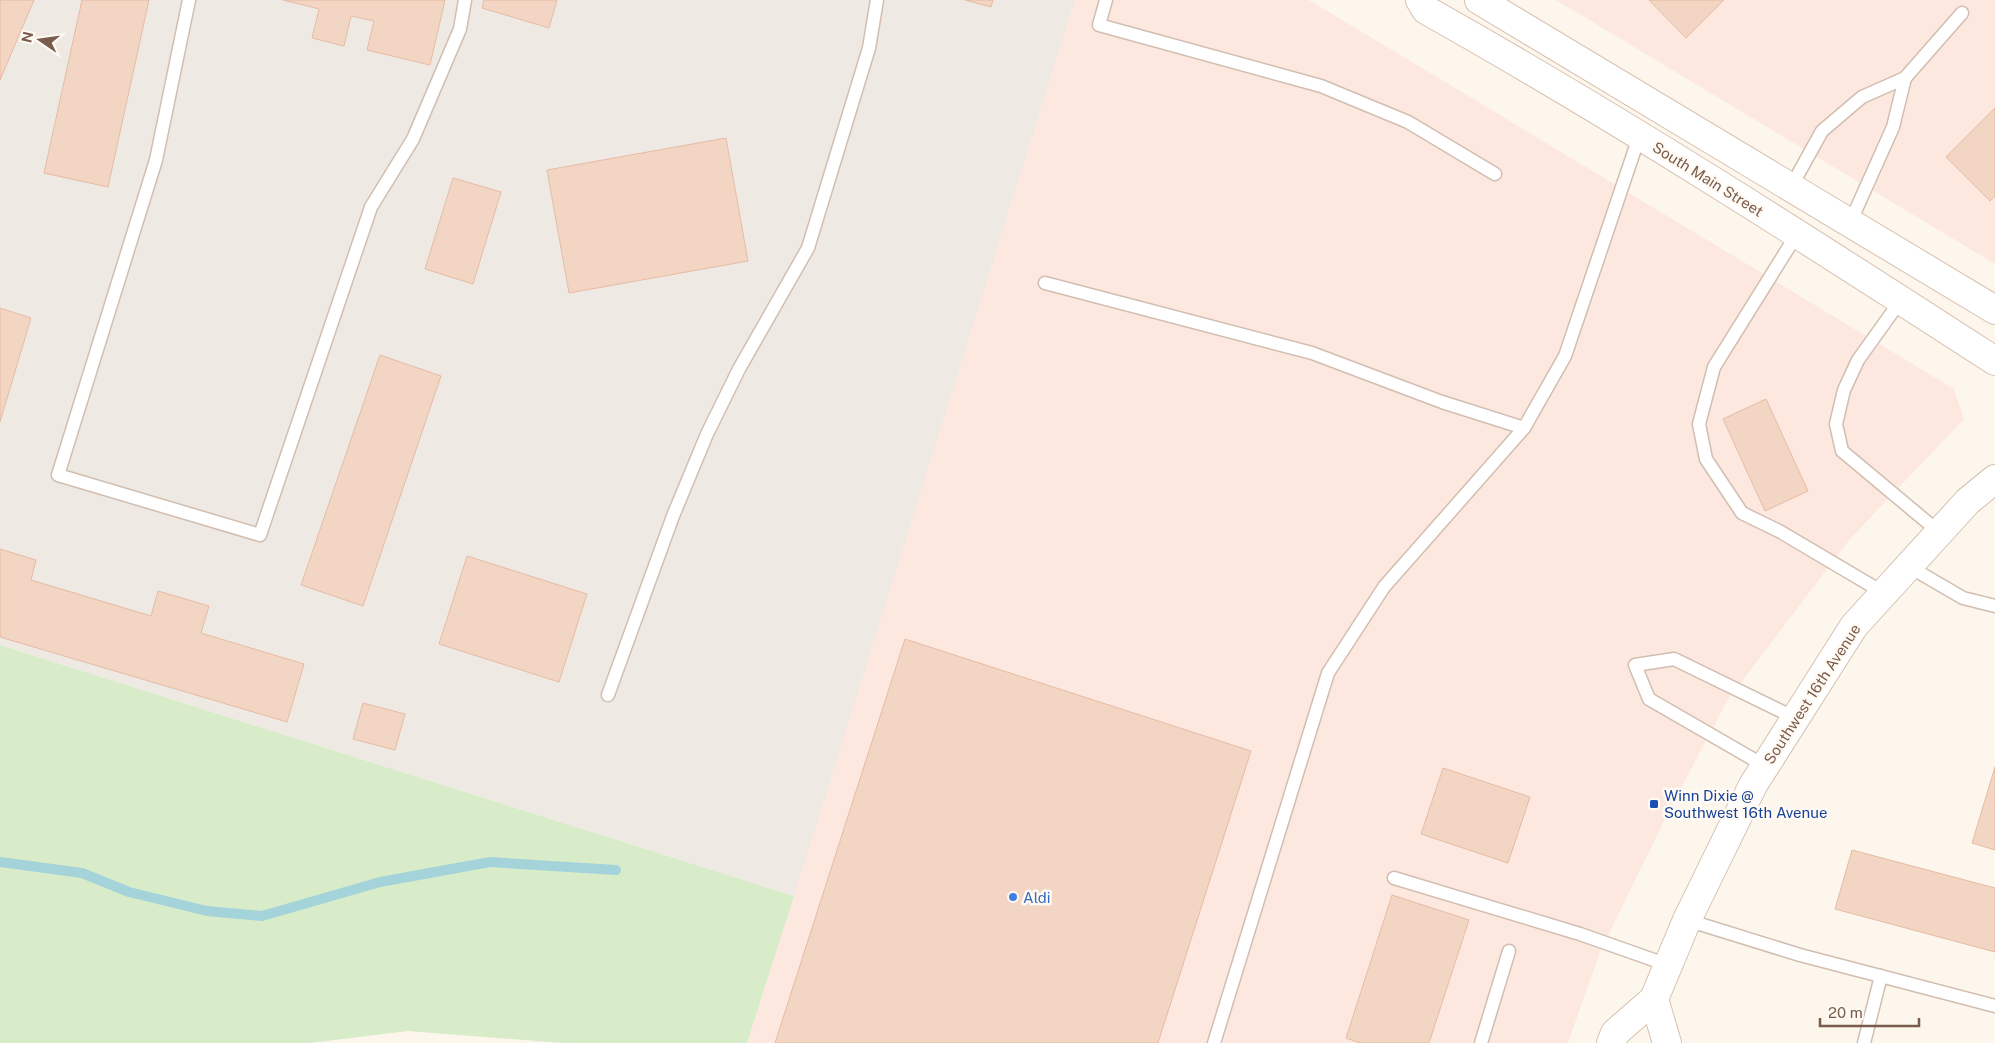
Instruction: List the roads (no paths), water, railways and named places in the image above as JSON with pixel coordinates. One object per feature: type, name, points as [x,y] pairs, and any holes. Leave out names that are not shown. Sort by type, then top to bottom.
[{"type":"main road","name":"South Main Street","points":[[1420,0],[1426,10],[1488,45],[1797,234],[1995,361]]},
{"type":"main road","points":[[1479,0],[1995,310]]},
{"type":"main road","name":"Southwest 16th Avenue","points":[[1611,1043],[1615,1032],[1654,999],[1687,920],[1753,785],[1854,626],[1968,501],[1995,479]]},
{"type":"main road","points":[[1654,999],[1667,1043]]},
{"type":"lane","points":[[188,0],[156,160],[58,475],[260,535],[371,207],[413,139],[460,29],[465,0]]},
{"type":"lane","points":[[608,695],[673,516],[707,434],[739,369],[808,248],[869,48],[877,0]]},
{"type":"lane","points":[[1106,0],[1099,25],[1321,86],[1408,122],[1495,174]]},
{"type":"lane","points":[[1790,188],[1822,131],[1862,97],[1905,78],[1962,13]]},
{"type":"lane","points":[[1850,223],[1893,127],[1905,78]]},
{"type":"lane","points":[[1214,1043],[1328,673],[1384,587],[1524,428],[1564,356],[1639,137]]},
{"type":"lane","points":[[1797,234],[1714,367],[1699,424],[1706,459],[1742,512],[1779,531],[1884,593]]},
{"type":"lane","points":[[1045,283],[1312,353],[1442,402],[1524,428]]},
{"type":"lane","points":[[1901,300],[1858,360],[1844,390],[1836,424],[1842,450],[1939,532]]},
{"type":"lane","points":[[1908,566],[1963,598],[1995,606]]},
{"type":"lane","points":[[1765,766],[1649,699],[1635,665],[1674,659],[1795,718]]},
{"type":"lane","points":[[1394,878],[1580,934],[1668,965]]},
{"type":"lane","points":[[1687,920],[1800,955],[1995,1006]]},
{"type":"lane","points":[[1480,1043],[1509,951]]},
{"type":"lane","points":[[1864,1043],[1881,976]]},
{"type":"waterway","points":[[0,862],[82,873],[129,892],[207,911],[262,916],[380,882],[490,862],[616,870]]},
{"type":"place","name":"Winn Dixie @ Southwest 16th Avenue","points":[[1654,804]]},
{"type":"place","name":"Aldi","points":[[1013,897]]}]
